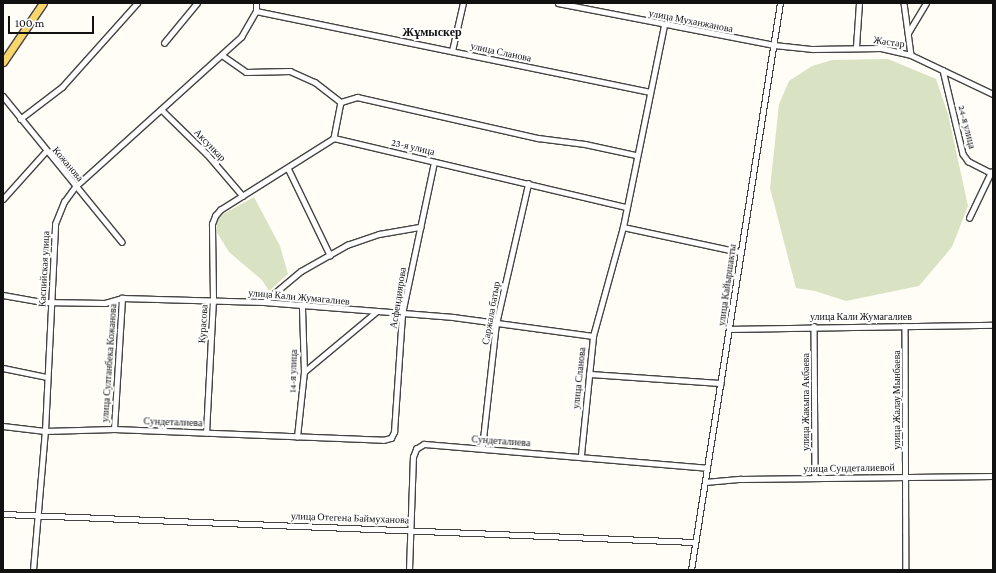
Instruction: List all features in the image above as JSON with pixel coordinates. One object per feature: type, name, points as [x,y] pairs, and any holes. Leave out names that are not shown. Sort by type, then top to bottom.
[{"type":"main road","points":[[4,60],[43,3]]},
{"type":"street","points":[[20,119],[62,87],[137,3]]},
{"type":"street","points":[[164,43],[197,3]]},
{"type":"street","name":"Каспийская улица","points":[[33,570],[39,515],[52,302],[55,224],[64,202],[75,187],[241,37],[256,11],[256,3]]},
{"type":"street","points":[[452,51],[463,3]]},
{"type":"street","name":"улица Муханжанова","points":[[558,3],[664,26],[774,45]]},
{"type":"street","name":"улица Кайыршакты","points":[[691,570],[780,3]]},
{"type":"street","points":[[856,48],[859,3]]},
{"type":"street","points":[[904,3],[911,54]]},
{"type":"street","points":[[908,33],[926,3]]},
{"type":"street","name":"улица Сланова","points":[[256,11],[649,92]]},
{"type":"street","name":"улица Сланова","points":[[581,455],[593,336],[623,227],[636,155],[664,26]]},
{"type":"street","name":"Жастар","points":[[774,45],[813,49],[881,48],[911,54],[993,94]]},
{"type":"street","points":[[222,55],[246,72],[290,70],[315,82],[341,102]]},
{"type":"street","name":"24-я улица","points":[[943,70],[963,154],[968,161],[992,173]]},
{"type":"street","name":"Кожанова","points":[[3,96],[75,187],[122,242]]},
{"type":"street","points":[[341,102],[357,98],[538,138],[585,144],[636,155]]},
{"type":"street","points":[[243,196],[334,138],[341,102]]},
{"type":"street","name":"Аксункар","points":[[162,110],[207,154],[243,196]]},
{"type":"street","name":"23-я улица","points":[[334,138],[626,207]]},
{"type":"street","points":[[3,199],[46,151]]},
{"type":"street","name":"Асфендиярова","points":[[390,438],[394,432],[402,314],[434,162]]},
{"type":"street","points":[[288,168],[330,255]]},
{"type":"street","points":[[969,218],[992,173]]},
{"type":"street","name":"Саржала батыр","points":[[482,448],[496,324],[528,184]]},
{"type":"street","name":"Курасова","points":[[206,433],[213,299],[212,224],[215,216],[243,196]]},
{"type":"street","points":[[623,227],[740,252]]},
{"type":"street","points":[[264,302],[301,271],[347,245],[379,234],[420,228]]},
{"type":"street","name":"улица Кали Жумагалиев","points":[[3,295],[34,301],[52,302],[105,303],[122,298],[213,299],[264,302],[302,307],[453,317],[593,336]]},
{"type":"street","name":"улица Султанбека Кожанова","points":[[114,429],[122,298]]},
{"type":"street","name":"14-я улица","points":[[297,437],[304,372],[302,307]]},
{"type":"street","points":[[304,372],[376,312]]},
{"type":"street","name":"улица Кали Жумагалиев","points":[[729,329],[814,326],[993,325]]},
{"type":"street","name":"улица Жакыпа Акбаева","points":[[814,326],[815,478]]},
{"type":"street","name":"улица Жалау Мынбаева","points":[[905,326],[907,477],[906,570]]},
{"type":"street","points":[[3,368],[47,377]]},
{"type":"street","points":[[589,374],[721,383]]},
{"type":"street","name":"Сундеталиева","points":[[3,426],[44,430],[114,429],[383,440],[390,438]]},
{"type":"street","name":"Сундеталиева","points":[[409,570],[413,457],[416,449],[424,444],[581,455],[707,468]]},
{"type":"street","name":"улица Сундеталиевой","points":[[705,482],[741,479],[993,476]]},
{"type":"street","name":"улица Отегена Баймуханова","points":[[3,514],[410,529],[696,542]]},
{"type":"green space","points":[[888,59],[936,79],[948,114],[968,206],[952,247],[919,286],[846,301],[815,291],[796,288],[770,188],[779,104],[789,81],[812,66],[832,60]]},
{"type":"green space","points":[[254,197],[280,246],[288,274],[269,291],[262,280],[229,252],[216,231],[218,217]]},
{"type":"district","name":"Жұмыскер","points":[[432,33]]}]
